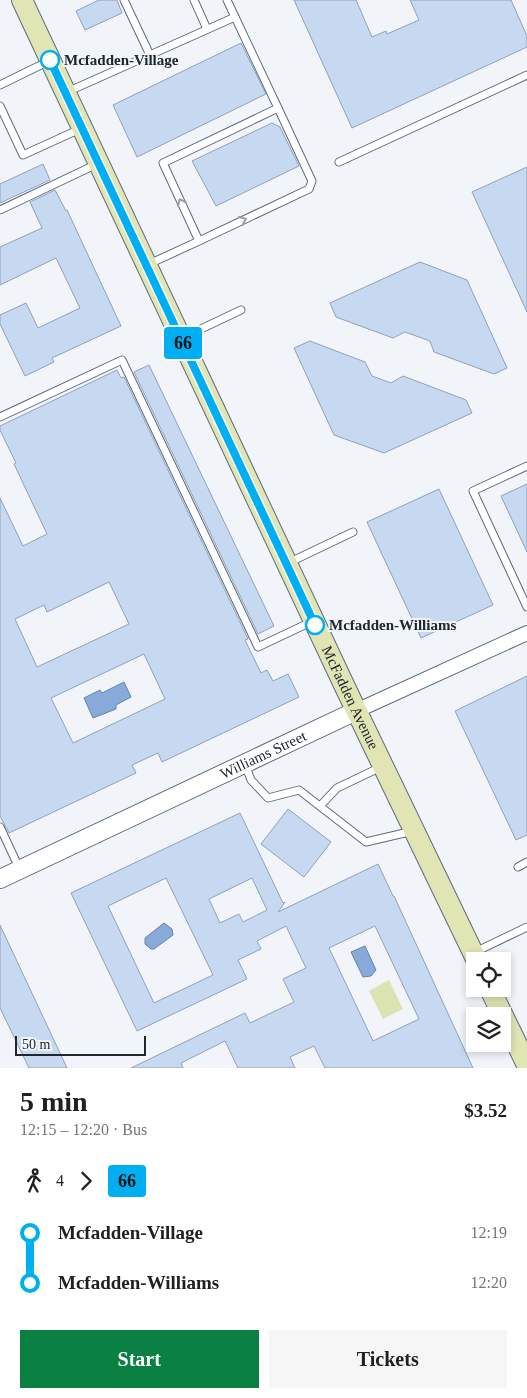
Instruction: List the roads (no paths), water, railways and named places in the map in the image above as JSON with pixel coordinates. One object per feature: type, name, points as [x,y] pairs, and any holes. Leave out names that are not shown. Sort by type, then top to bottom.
[{"type":"main road","name":"McFadden Avenue","points":[[22,0],[356,711],[473,952]]},
{"type":"main road","points":[[494,997],[527,1065]]},
{"type":"street","name":"Williams Street","points":[[0,879],[356,711],[527,633]]},
{"type":"lane","points":[[124,0],[150,55]]},
{"type":"lane","points":[[194,0],[207,29]]},
{"type":"lane","points":[[146,265],[309,189],[312,181],[227,0]]},
{"type":"lane","points":[[65,93],[235,16]]},
{"type":"lane","points":[[0,85],[50,60]]},
{"type":"lane","points":[[339,162],[527,75]]},
{"type":"lane","points":[[0,106],[22,155],[82,128]]},
{"type":"lane","points":[[199,241],[163,163],[278,108]]},
{"type":"lane","points":[[0,210],[98,163]]},
{"type":"lane","points":[[181,339],[241,310]]},
{"type":"lane","points":[[0,417],[122,360],[258,648],[314,621]]},
{"type":"lane","points":[[527,466],[473,491],[527,608]]},
{"type":"lane","points":[[287,563],[353,532]]},
{"type":"lane","points":[[245,764],[251,780],[268,798],[300,790],[366,842],[414,830]]},
{"type":"lane","points":[[321,805],[337,788],[383,766]]},
{"type":"lane","points":[[0,828],[20,870]]},
{"type":"lane","points":[[518,867],[527,862]]},
{"type":"lane","points":[[484,952],[527,927]]},
{"type":"water","points":[[124,682],[131,697],[116,705],[116,709],[93,718],[84,698],[100,690],[102,693]]},
{"type":"water","points":[[164,923],[172,929],[173,935],[154,949],[151,949],[145,944],[145,938]]},
{"type":"water","points":[[365,946],[376,970],[371,976],[363,977],[351,952]]},
{"type":"place","name":"Mcfadden-Village","points":[[50,60]]},
{"type":"place","name":"Mcfadden-Williams","points":[[315,625]]}]
